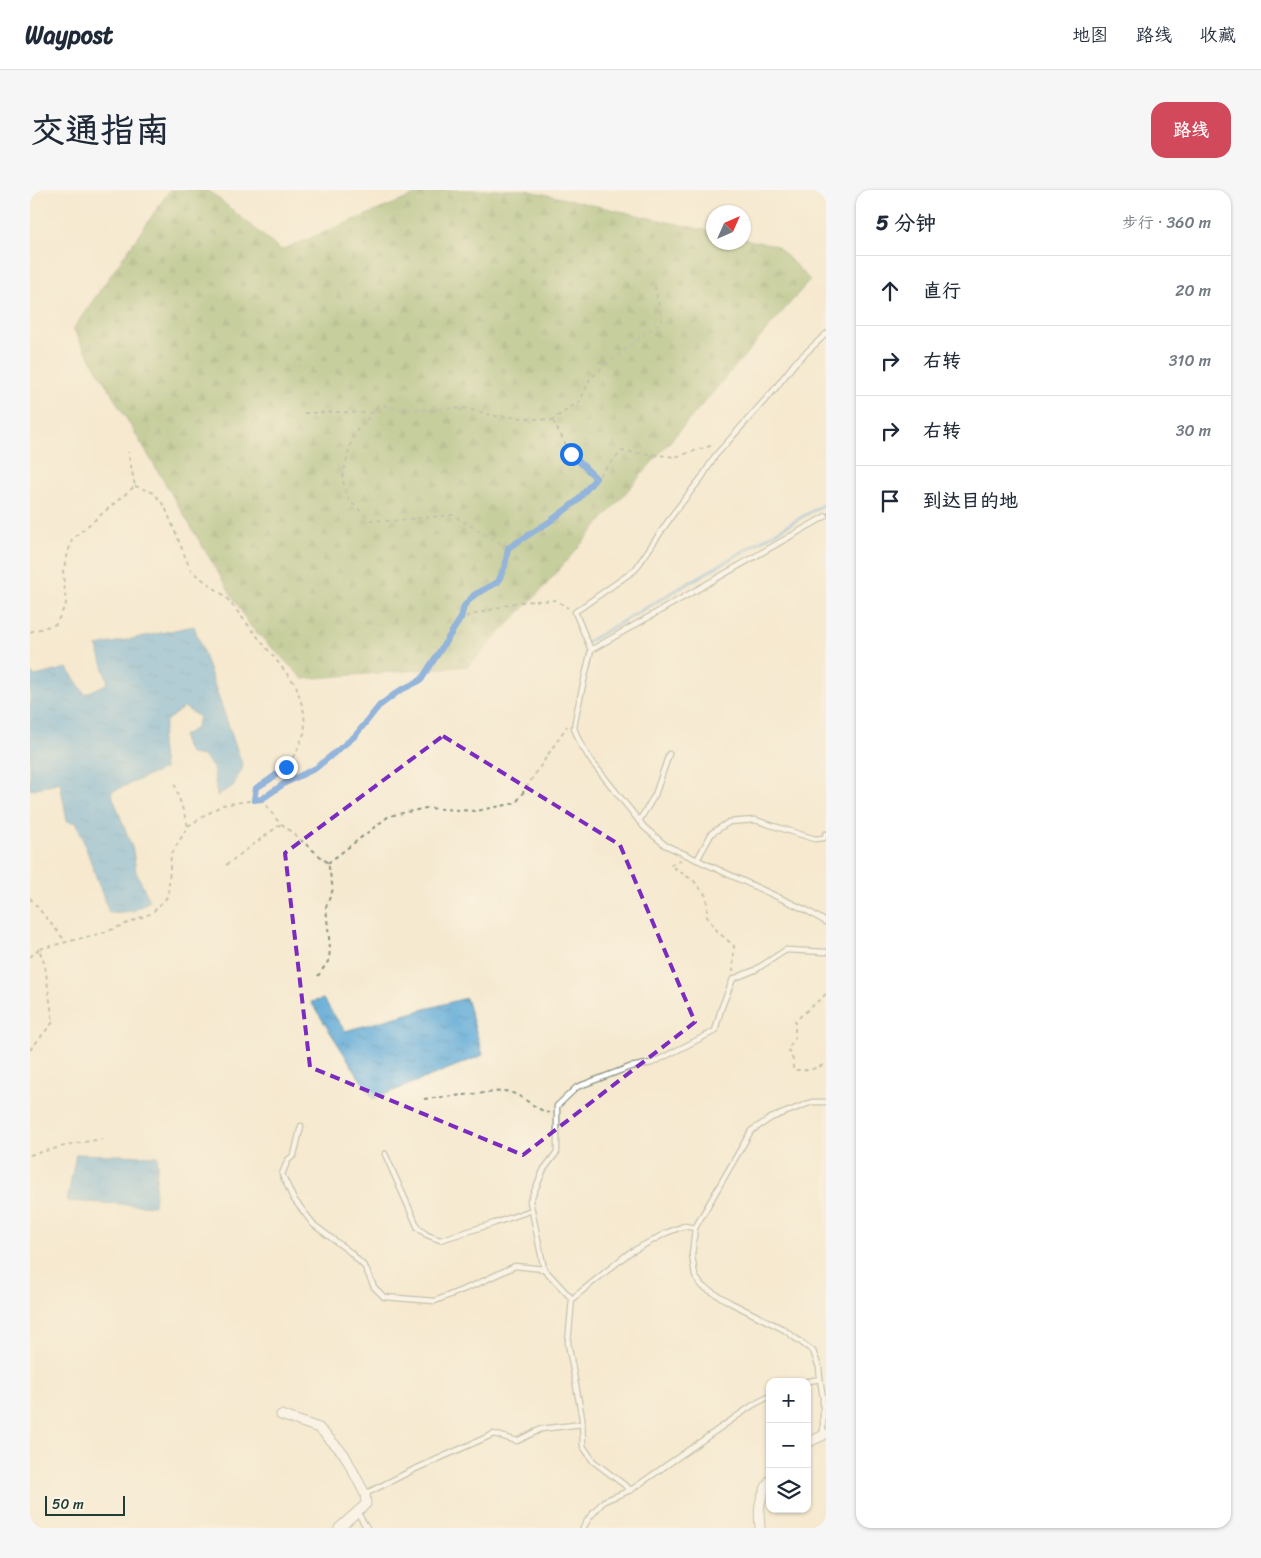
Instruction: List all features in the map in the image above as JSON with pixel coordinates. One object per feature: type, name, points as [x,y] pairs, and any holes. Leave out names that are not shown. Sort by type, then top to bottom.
[{"type":"street","points":[[281,1415],[319,1428],[344,1454],[365,1494],[366,1504],[339,1528]]},
{"type":"street","points":[[811,1441],[825,1435]]},
{"type":"street","points":[[760,1528],[761,1496],[766,1487]]},
{"type":"lane","points":[[826,334],[795,363],[774,390],[715,456],[702,478],[673,514],[635,570],[575,612],[590,650],[576,710],[574,728],[580,743],[592,762],[644,827],[665,845],[806,910],[826,922]]},
{"type":"lane","points":[[590,650],[826,516]]},
{"type":"lane","points":[[639,821],[655,795],[669,754]]},
{"type":"lane","points":[[697,860],[712,833],[729,822],[755,820],[815,839],[824,838],[826,834]]},
{"type":"lane","points":[[572,1299],[544,1268],[530,1201],[544,1169],[556,1152],[557,1106],[577,1087],[630,1067],[652,1063],[715,1031],[721,1009],[733,979],[755,970],[786,950],[826,952]]},
{"type":"lane","points":[[825,1435],[820,1367],[813,1351],[783,1329],[702,1286],[695,1276],[692,1255],[695,1228],[751,1131],[771,1118],[812,1102],[826,1102]]},
{"type":"lane","points":[[301,1126],[294,1155],[288,1160],[282,1174],[292,1198],[314,1225],[350,1252],[365,1267],[374,1287],[384,1297],[435,1301],[514,1266],[544,1268]]},
{"type":"lane","points":[[385,1154],[418,1228],[440,1240],[532,1210]]},
{"type":"lane","points":[[631,1490],[593,1461],[583,1446],[582,1424],[568,1343],[572,1299],[629,1253],[684,1226],[695,1228]]},
{"type":"lane","points":[[811,1381],[820,1379]]},
{"type":"lane","points":[[584,1528],[589,1518],[604,1502],[631,1490],[753,1405],[766,1398]]},
{"type":"lane","points":[[365,1494],[413,1470],[494,1434],[516,1441],[541,1429],[582,1424]]},
{"type":"lane","points":[[357,1512],[367,1528]]},
{"type":"path","points":[[508,548],[453,515],[391,521],[370,520],[349,500],[342,479],[353,435],[380,406],[412,410],[464,408],[494,416],[552,420],[580,401],[590,379],[604,366],[662,321],[654,282]]},
{"type":"path","points":[[304,413],[372,413]]},
{"type":"path","points":[[552,420],[571,454],[596,478]]},
{"type":"path","points":[[30,957],[40,948],[106,932],[152,913],[168,896],[171,855],[188,826],[222,805],[262,799],[285,783],[316,768],[355,736],[379,706],[399,691],[421,680],[461,618],[464,606],[474,595],[498,582],[505,566],[508,548],[549,522],[577,501],[622,450],[675,457],[710,446],[715,456]]},
{"type":"path","points":[[128,452],[135,486]]},
{"type":"path","points":[[30,632],[56,624],[66,604],[63,571],[72,539],[135,486]]},
{"type":"path","points":[[135,486],[154,493],[165,507],[191,571],[225,596],[296,685],[304,712],[305,732],[297,751],[286,767],[256,788],[254,800]]},
{"type":"path","points":[[461,618],[518,602],[556,600],[575,612]]},
{"type":"path","points":[[328,863],[389,816],[426,808],[476,811],[516,803],[576,710]]},
{"type":"path","points":[[174,782],[188,826]]},
{"type":"path","points":[[262,799],[281,824],[328,863],[333,889],[326,907],[330,948],[329,960],[318,976]]},
{"type":"path","points":[[226,865],[281,824]]},
{"type":"path","points":[[690,857],[670,865],[694,881],[707,897],[707,917],[718,932],[734,946],[733,979]]},
{"type":"path","points":[[30,898],[66,942]]},
{"type":"path","points":[[30,1050],[52,1022],[45,966],[40,948]]},
{"type":"path","points":[[826,994],[795,1021],[795,1038],[788,1049],[793,1060],[793,1070],[810,1070],[826,1064]]},
{"type":"path","points":[[424,1099],[477,1093],[512,1092],[542,1110],[557,1115]]},
{"type":"path","points":[[30,1155],[72,1144],[102,1139]]},
{"type":"highlighted area","points":[[443,736],[620,845],[695,1022],[523,1155],[310,1067],[285,853]]},
{"type":"green space","points":[[170,190],[208,190],[281,250],[427,190],[526,190],[706,230],[706,250],[751,250],[751,240],[777,246],[810,280],[544,587],[468,666],[303,679],[250,626],[73,329]]},
{"type":"water","points":[[194,626],[243,767],[233,786],[217,796],[213,768],[203,756],[190,754],[184,744],[183,736],[196,728],[199,717],[184,707],[166,721],[161,742],[164,769],[111,792],[133,850],[136,872],[150,901],[133,911],[109,913],[77,823],[67,821],[60,782],[30,790],[30,673],[35,676],[67,668],[85,694],[108,683],[97,646]]},
{"type":"water","points":[[466,998],[483,1055],[373,1099],[311,1002],[323,999],[345,1031]]},
{"type":"water","points":[[76,1154],[158,1156],[154,1206],[67,1201]]},
{"type":"waterway","points":[[584,644],[826,503]]},
{"type":"route","points":[[286,767],[256,788],[254,800],[262,799],[285,783],[316,768],[355,736],[379,706],[399,691],[421,680],[461,618],[464,606],[474,595],[498,582],[505,566],[508,548],[549,522],[577,501],[596,478],[571,454]]}]
